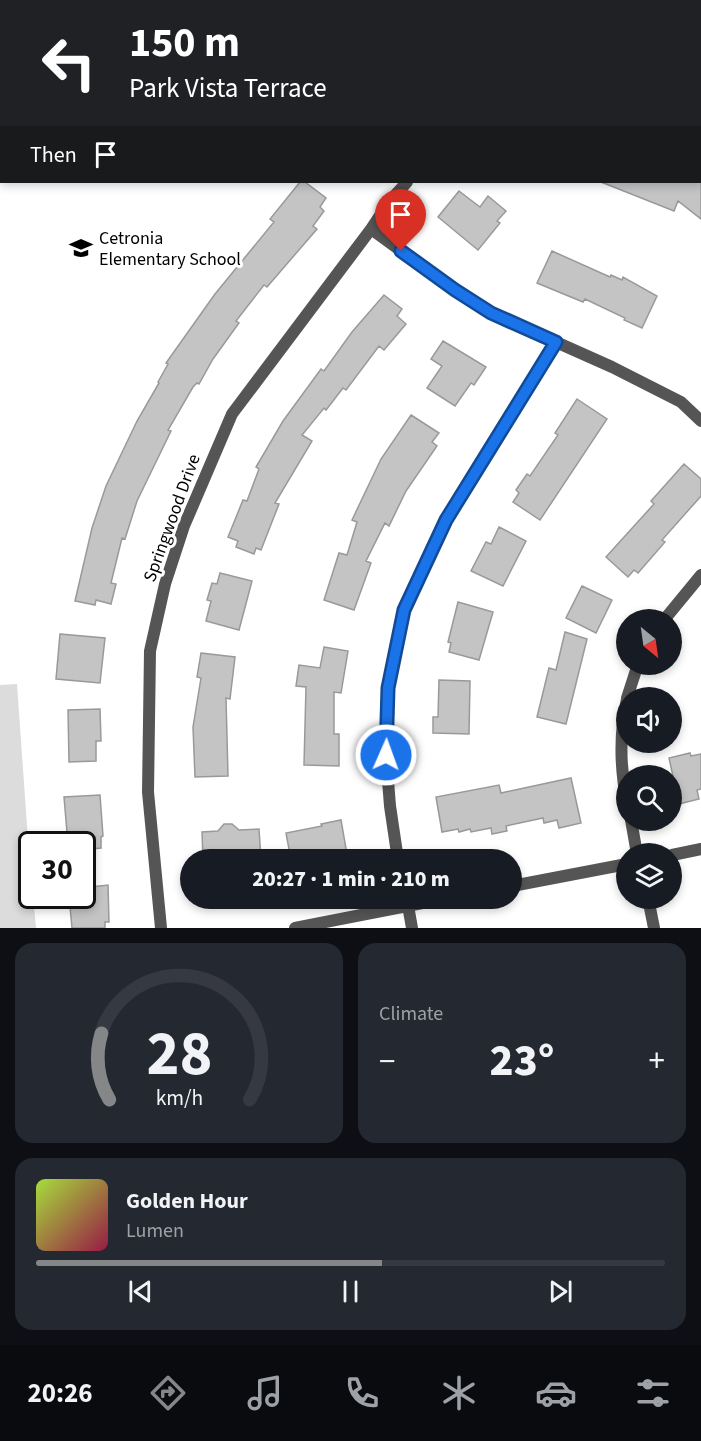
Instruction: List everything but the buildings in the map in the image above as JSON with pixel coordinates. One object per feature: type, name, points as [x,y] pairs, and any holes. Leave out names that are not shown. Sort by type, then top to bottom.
[{"type":"street","name":"Springwood Drive","points":[[161,928],[148,792],[150,651],[165,584],[184,526],[231,414],[389,202],[406,183]]},
{"type":"street","points":[[371,229],[455,290],[491,313],[681,402],[701,420]]},
{"type":"street","points":[[396,849],[386,755],[388,688],[404,610],[446,520],[556,342]]},
{"type":"street","points":[[673,609],[701,575]]},
{"type":"street","points":[[682,853],[701,849]]},
{"type":"street","points":[[522,884],[616,866]]},
{"type":"street","points":[[295,928],[377,909]]},
{"type":"street","points":[[408,909],[412,928]]},
{"type":"street","points":[[650,909],[654,928]]},
{"type":"shaded area","points":[[17,684],[27,831],[18,831],[18,909],[34,909],[36,928],[0,928],[0,685]]},
{"type":"place","name":"Cetronia Elementary School","points":[[81,248]]},
{"type":"route","points":[[386,755],[388,688],[404,610],[446,520],[556,342],[491,313],[401,251]]}]
